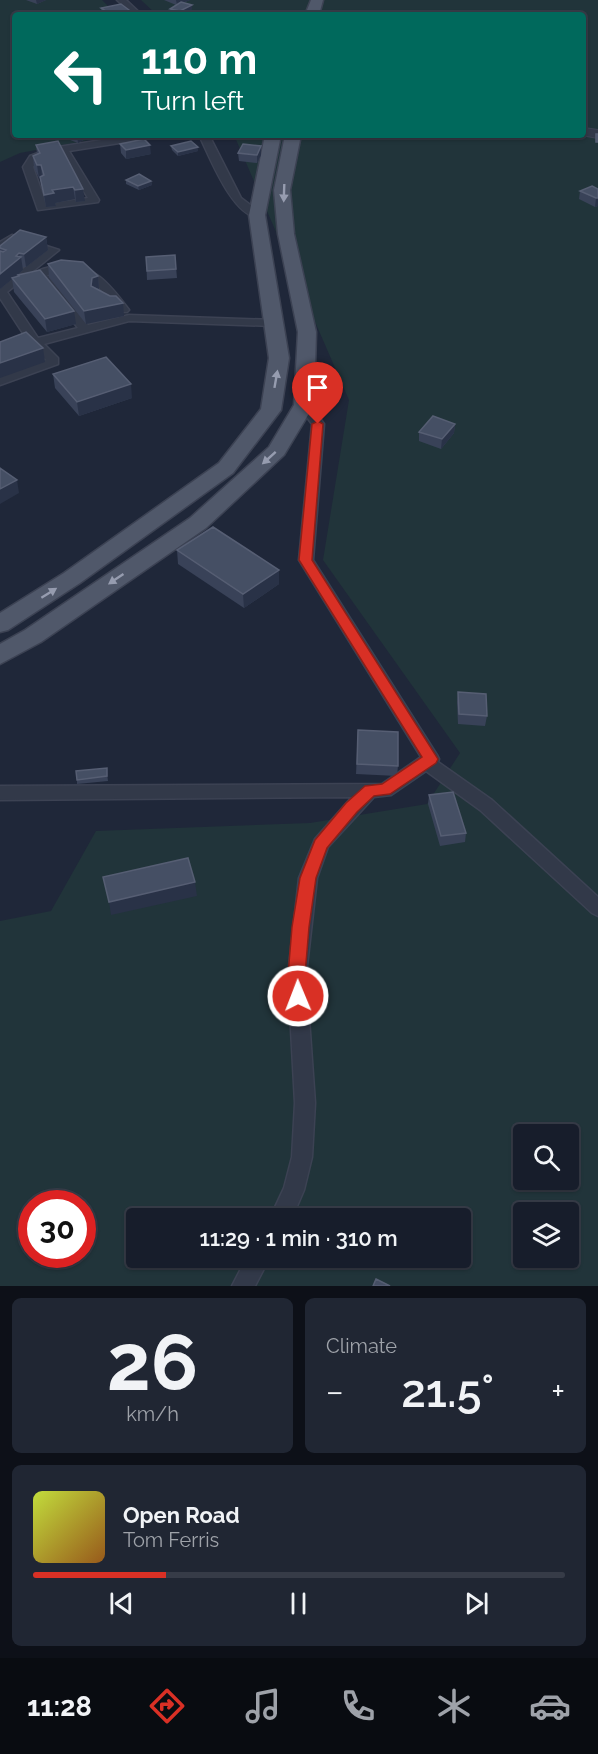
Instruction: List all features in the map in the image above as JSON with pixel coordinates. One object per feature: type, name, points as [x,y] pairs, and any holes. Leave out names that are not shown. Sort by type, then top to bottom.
[{"type":"main road","points":[[0,624],[72,578],[226,468],[271,410],[279,358],[257,215],[272,138]]},
{"type":"main road","points":[[0,656],[198,523],[277,451],[304,405],[307,332],[286,234],[282,190],[292,138]]},
{"type":"street","points":[[121,0],[135,12]]},
{"type":"street","points":[[63,150],[94,200],[42,208],[28,167],[33,158],[39,154],[133,138]]},
{"type":"street","points":[[206,138],[237,200],[257,215]]},
{"type":"street","points":[[0,247],[12,238],[54,250],[34,271],[0,293],[3,294],[34,341],[54,361],[0,381]]},
{"type":"street","points":[[34,271],[65,266],[84,271],[97,278],[129,318]]},
{"type":"street","points":[[34,271],[85,329]]},
{"type":"street","points":[[0,352],[34,341],[129,318],[274,323]]},
{"type":"street","points":[[0,793],[384,790],[431,759],[306,560],[318,424],[304,405]]},
{"type":"street","points":[[426,762],[486,805],[598,908]]},
{"type":"street","points":[[285,1208],[294,1190],[302,1156],[305,1103],[297,975],[308,878],[321,844],[352,807],[370,790]]},
{"type":"street","points":[[243,1286],[253,1268]]},
{"type":"shaded area","points":[[0,0],[102,0],[114,12],[12,12],[12,138],[100,138],[20,153],[0,162]]},
{"type":"shaded area","points":[[141,0],[598,0],[598,1286],[0,1286],[0,921],[51,911],[96,831],[310,823],[427,804],[460,753],[323,560],[349,400],[235,138],[586,138],[586,12],[154,12]]},
{"type":"building","points":[[181,2],[192,5],[180,11],[170,9]]},
{"type":"building","points":[[121,4],[129,10],[107,12],[101,8]]},
{"type":"building","points":[[144,139],[150,145],[126,150],[120,144]]},
{"type":"building","points":[[58,141],[83,189],[75,190],[73,187],[52,190],[54,193],[44,195],[40,177],[44,175],[41,165],[37,165],[33,156],[40,153],[36,145]]},
{"type":"building","points":[[191,141],[198,147],[178,152],[171,146]]},
{"type":"building","points":[[243,144],[261,146],[257,155],[238,153]]},
{"type":"building","points":[[139,174],[151,181],[138,186],[126,180]]},
{"type":"building","points":[[592,186],[598,189],[598,198],[580,191]]},
{"type":"building","points":[[20,230],[46,237],[24,254],[19,253],[16,256],[21,257],[0,274],[0,251],[6,250],[0,246]]},
{"type":"building","points":[[175,255],[176,269],[147,271],[146,257]]},
{"type":"building","points":[[61,260],[83,262],[98,276],[92,278],[91,286],[110,296],[116,296],[123,303],[84,311],[48,264]]},
{"type":"building","points":[[40,270],[74,311],[45,319],[12,278]]},
{"type":"building","points":[[26,332],[43,348],[0,363],[0,342]]},
{"type":"building","points":[[106,357],[131,384],[77,402],[53,374]]},
{"type":"building","points":[[433,416],[455,424],[442,439],[419,432]]},
{"type":"building","points":[[0,468],[17,480],[0,489]]},
{"type":"building","points":[[213,527],[279,570],[243,594],[177,550]]},
{"type":"building","points":[[458,692],[486,694],[487,716],[459,714]]},
{"type":"building","points":[[358,730],[398,732],[398,766],[357,764]]},
{"type":"building","points":[[107,768],[107,776],[77,780],[76,771]]},
{"type":"building","points":[[453,792],[466,833],[441,836],[429,795]]},
{"type":"building","points":[[188,858],[195,882],[109,902],[103,877]]},
{"type":"building","points":[[376,1279],[390,1286],[373,1286]]},
{"type":"route","points":[[298,996],[300,927],[308,878],[321,844],[352,807],[370,790],[384,790],[431,759],[306,560],[318,424]]}]
